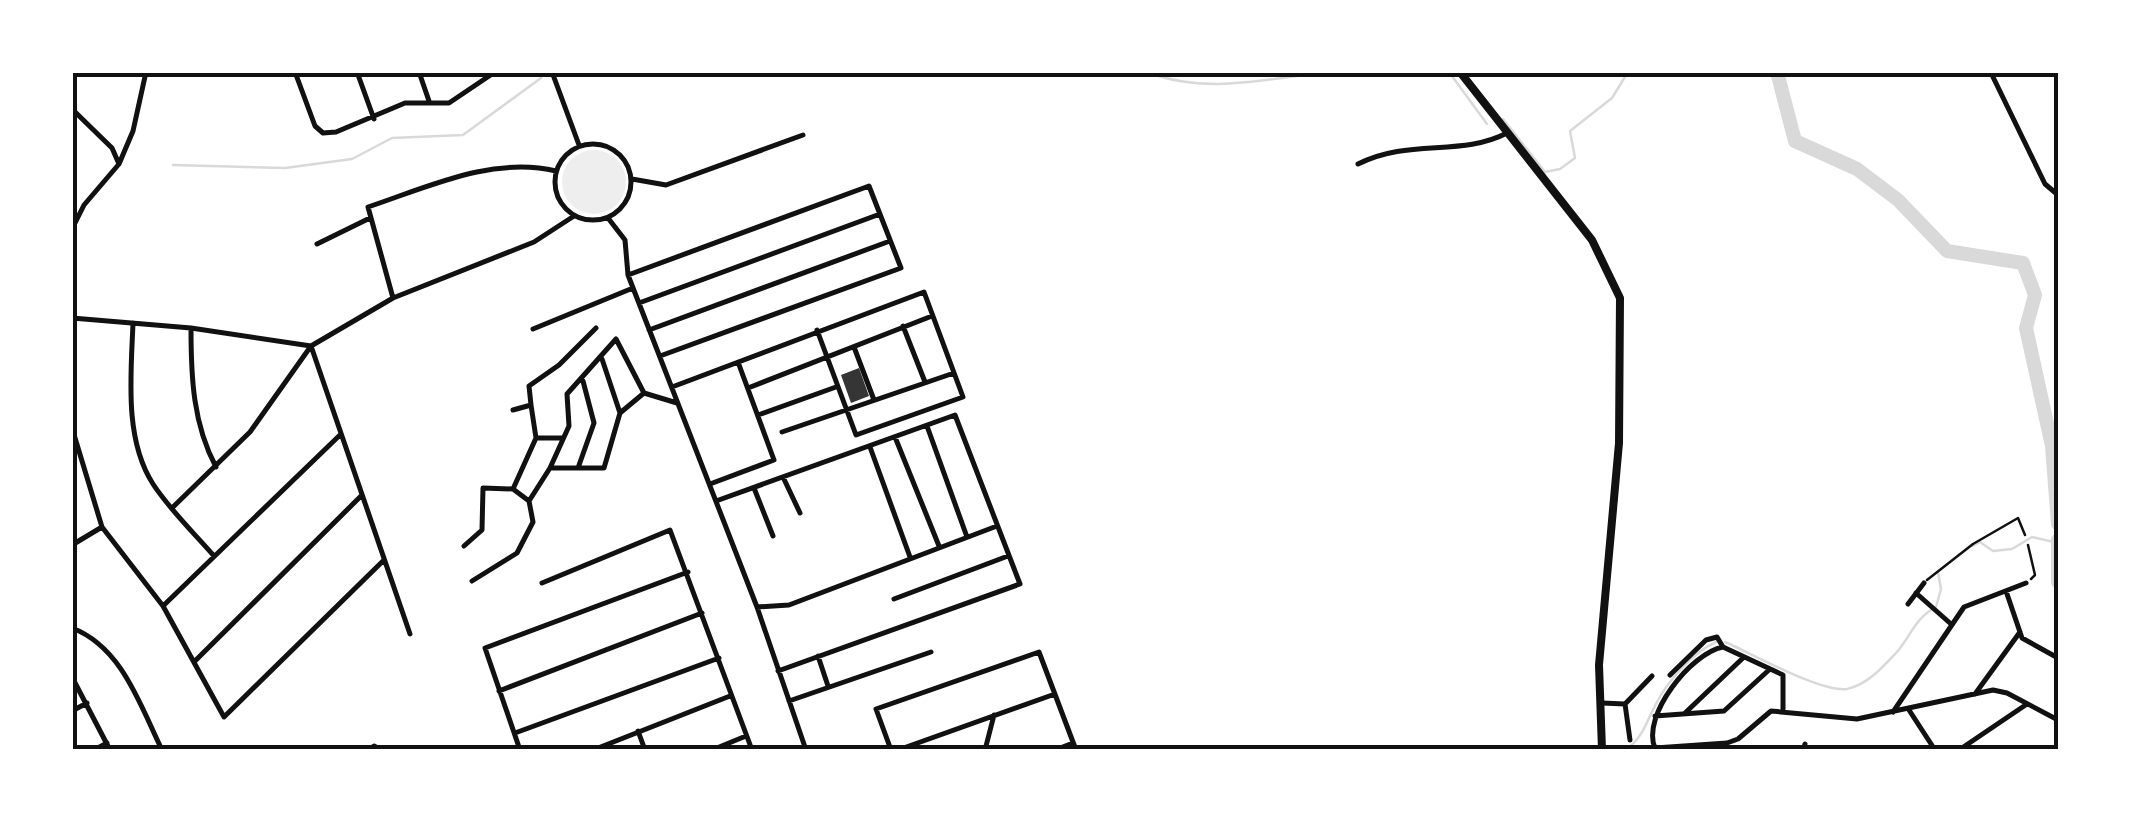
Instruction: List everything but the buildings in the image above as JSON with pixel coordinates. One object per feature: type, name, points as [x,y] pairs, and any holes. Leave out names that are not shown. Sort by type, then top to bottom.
[{"type":"main road","points":[[1460,72],[1592,240],[1620,298],[1619,443],[1598,703],[1602,750]]},
{"type":"street","points":[[72,229],[84,204],[119,164],[134,131],[146,72]]},
{"type":"street","points":[[295,72],[316,126],[323,132],[374,118],[405,103],[449,103],[495,72]]},
{"type":"street","points":[[357,72],[374,118]]},
{"type":"street","points":[[418,72],[430,101]]},
{"type":"street","points":[[552,72],[579,146]]},
{"type":"street","points":[[1993,78],[2044,184],[2058,195]]},
{"type":"street","points":[[72,109],[112,148],[119,164]]},
{"type":"street","points":[[1358,164],[1400,147],[1489,142],[1507,133]]},
{"type":"street","points":[[632,180],[666,185],[803,135]]},
{"type":"street","points":[[594,143],[613,148],[626,161],[632,180],[628,199],[608,218],[593,221],[574,216],[561,203],[555,188],[556,171],[564,156],[579,146],[594,143]]},
{"type":"street","points":[[393,298],[368,206],[490,168],[532,165],[556,171]]},
{"type":"street","points":[[628,275],[869,186],[901,268],[660,356]]},
{"type":"street","points":[[639,303],[880,214]]},
{"type":"street","points":[[172,508],[250,432],[311,346],[393,298],[534,242],[574,216]]},
{"type":"street","points":[[317,244],[370,218]]},
{"type":"street","points":[[608,218],[625,240],[628,275],[757,607],[806,750]]},
{"type":"street","points":[[649,330],[890,240]]},
{"type":"street","points":[[533,329],[633,288]]},
{"type":"street","points":[[672,387],[816,330],[924,292],[963,397],[856,435],[816,330]]},
{"type":"street","points":[[748,388],[932,316]]},
{"type":"street","points":[[72,318],[192,328],[311,346]]},
{"type":"street","points":[[133,324],[132,410],[138,446],[151,482],[214,556]]},
{"type":"street","points":[[903,326],[925,382]]},
{"type":"street","points":[[192,328],[196,412],[216,467]]},
{"type":"street","points":[[513,489],[536,438],[529,386],[559,365],[596,328]]},
{"type":"street","points":[[528,501],[564,438],[568,426],[567,394],[616,339],[644,393],[678,404]]},
{"type":"street","points":[[311,346],[410,634]]},
{"type":"street","points":[[854,348],[874,400]]},
{"type":"street","points":[[550,468],[604,468],[620,412],[602,359]]},
{"type":"street","points":[[710,484],[774,460],[738,362]]},
{"type":"street","points":[[782,432],[954,373]]},
{"type":"street","points":[[578,468],[594,422],[582,380]]},
{"type":"street","points":[[758,414],[836,386]]},
{"type":"street","points":[[620,412],[644,393]]},
{"type":"street","points":[[513,410],[531,406]]},
{"type":"street","points":[[716,501],[954,415],[1020,584],[778,671]]},
{"type":"street","points":[[927,426],[967,537]]},
{"type":"street","points":[[72,428],[102,527],[164,606],[224,716],[384,560]]},
{"type":"street","points":[[164,606],[341,433]]},
{"type":"street","points":[[896,437],[940,547]]},
{"type":"street","points":[[536,438],[564,438]]},
{"type":"street","points":[[870,447],[910,558]]},
{"type":"street","points":[[783,478],[800,513]]},
{"type":"street","points":[[464,546],[482,530],[483,488],[513,489],[528,501],[534,522],[517,554],[472,581]]},
{"type":"street","points":[[754,488],[773,536]]},
{"type":"street","points":[[195,661],[362,495]]},
{"type":"street","points":[[757,607],[789,605],[997,526]]},
{"type":"street","points":[[72,545],[102,527]]},
{"type":"street","points":[[542,583],[670,530],[752,750]]},
{"type":"street","points":[[894,598],[1008,555]]},
{"type":"street","points":[[520,750],[485,648],[688,572]]},
{"type":"street","points":[[1908,604],[1924,583]]},
{"type":"street","points":[[1893,712],[1951,624],[1975,600],[2026,583]]},
{"type":"street","points":[[2006,590],[2026,642],[2058,658]]},
{"type":"street","points":[[1916,593],[1951,624]]},
{"type":"street","points":[[499,690],[702,614]]},
{"type":"street","points":[[72,628],[90,635],[114,656],[162,750]]},
{"type":"street","points":[[1975,694],[2020,632]]},
{"type":"street","points":[[1670,675],[1706,640],[1717,637],[1723,647],[1783,674],[1784,709]]},
{"type":"street","points":[[1723,647],[1709,651],[1661,702],[1649,735],[1655,748],[1711,747],[1738,739],[1771,711],[1784,709],[1857,719],[2002,690],[2058,720]]},
{"type":"street","points":[[790,701],[932,652]]},
{"type":"street","points":[[1055,694],[895,750],[876,709],[1039,652],[1075,746],[1055,750]]},
{"type":"street","points":[[818,656],[828,687]]},
{"type":"street","points":[[1684,714],[1744,657]]},
{"type":"street","points":[[514,733],[719,658]]},
{"type":"street","points":[[1654,716],[1724,711],[1770,668]]},
{"type":"street","points":[[72,676],[108,746],[94,750]]},
{"type":"street","points":[[1598,703],[1626,704],[1652,676]]},
{"type":"street","points":[[593,750],[731,696]]},
{"type":"street","points":[[72,711],[88,702]]},
{"type":"street","points":[[1626,704],[1630,740]]},
{"type":"street","points":[[1959,750],[2028,704]]},
{"type":"street","points":[[1908,709],[1934,750]]},
{"type":"street","points":[[985,750],[994,714]]},
{"type":"street","points":[[638,731],[645,750]]},
{"type":"street","points":[[712,750],[746,736]]},
{"type":"street","points":[[368,750],[374,746],[381,750]]},
{"type":"path","points":[[1924,583],[1973,544],[2018,518],[2025,535]]},
{"type":"path","points":[[2028,545],[2034,575]]},
{"type":"shaded area","points":[[594,150],[616,160],[626,182],[616,204],[594,214],[572,204],[562,182],[572,160]]},
{"type":"waterway","points":[[1147,72],[1191,83],[1214,84],[1327,72]]},
{"type":"waterway","points":[[1449,72],[1487,124]]},
{"type":"waterway","points":[[1503,119],[1545,172],[1560,169],[1575,158],[1570,131],[1612,98],[1628,72]]},
{"type":"waterway","points":[[1777,72],[1795,141],[1857,169],[1898,200],[1947,251],[2023,263],[2035,295],[2026,328],[2052,446],[2058,524]]},
{"type":"waterway","points":[[173,165],[285,168],[352,159],[392,138],[463,135],[541,78]]},
{"type":"waterway","points":[[1972,546],[1980,542],[1993,551],[2012,549],[2032,537],[2058,543]]},
{"type":"waterway","points":[[2058,540],[2058,582]]},
{"type":"waterway","points":[[1725,642],[1821,685],[1835,689],[1854,687],[1880,669],[1918,622],[1936,607],[1941,589],[1938,572]]},
{"type":"waterway","points":[[1626,750],[1641,734],[1674,677],[1698,653],[1716,642]]}]
